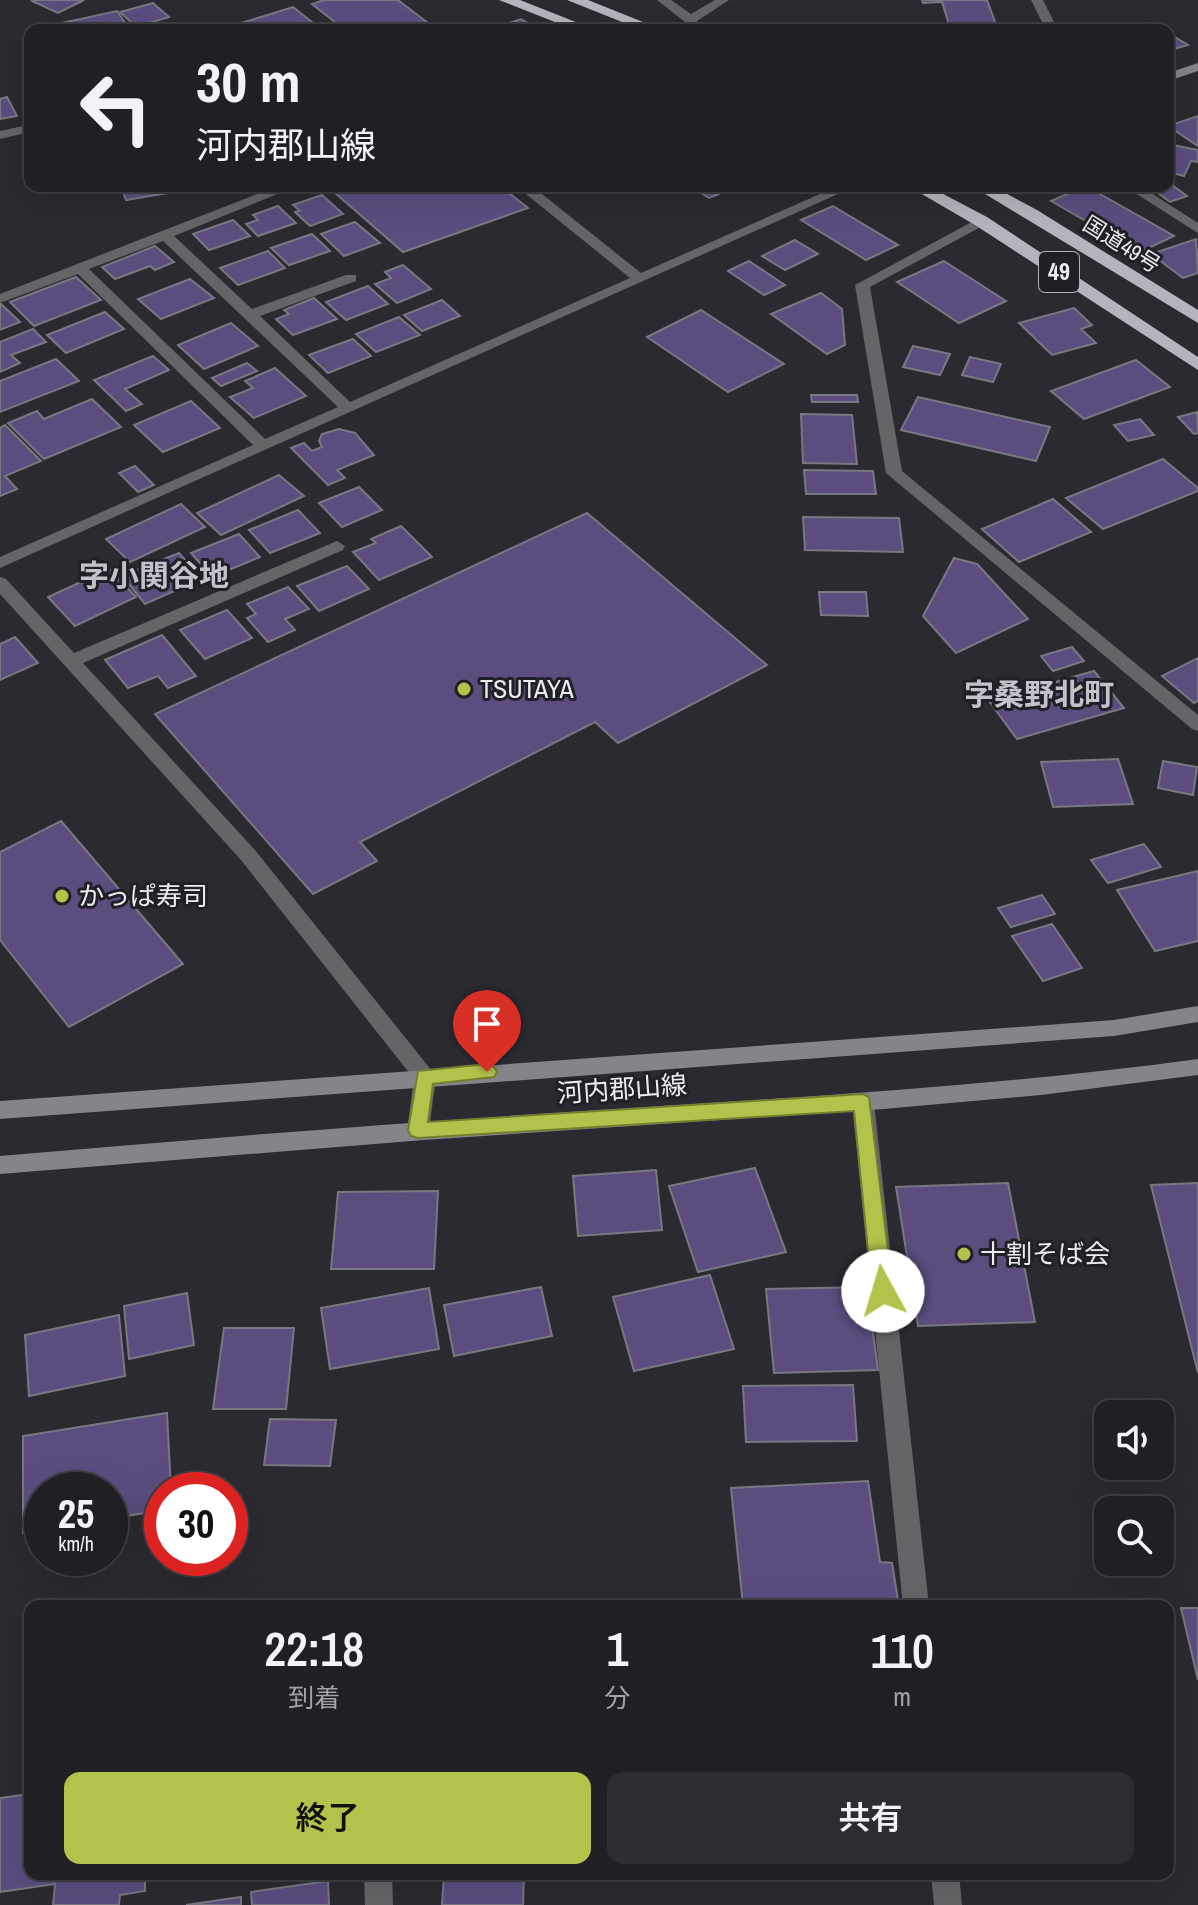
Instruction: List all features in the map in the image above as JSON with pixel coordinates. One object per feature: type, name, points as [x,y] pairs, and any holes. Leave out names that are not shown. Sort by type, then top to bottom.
[{"type":"highway","points":[[506,0],[572,24]]},
{"type":"highway","points":[[574,0],[640,24]]},
{"type":"highway","name":"49","points":[[927,192],[981,221],[1198,365]]},
{"type":"highway","name":"国道49号","points":[[991,192],[1198,318]]},
{"type":"main road","points":[[1174,75],[1198,67]]},
{"type":"main road","name":"河内郡山線","points":[[0,1110],[1114,1028],[1198,1014]]},
{"type":"main road","name":"河内郡山線","points":[[0,1165],[418,1130],[863,1102],[1131,1077],[1198,1067]]},
{"type":"street","points":[[663,0],[691,24]]},
{"type":"street","points":[[1037,0],[1049,24]]},
{"type":"street","points":[[693,24],[715,1]]},
{"type":"street","points":[[0,135],[24,130]]},
{"type":"street","points":[[0,299],[275,192]]},
{"type":"street","points":[[531,192],[640,279]]},
{"type":"street","points":[[0,563],[836,192]]},
{"type":"street","points":[[1140,192],[1198,229]]},
{"type":"street","points":[[981,221],[862,285],[894,473],[1198,725]]},
{"type":"street","points":[[165,235],[348,408]]},
{"type":"street","points":[[80,268],[263,446]]},
{"type":"street","points":[[250,315],[351,278]]},
{"type":"street","points":[[71,661],[337,546]]},
{"type":"street","points":[[0,583],[248,855],[425,1077],[418,1130]]},
{"type":"street","points":[[863,1102],[915,1600]]},
{"type":"street","points":[[378,1880],[379,1905]]},
{"type":"street","points":[[946,1880],[948,1905]]},
{"type":"building","points":[[34,0],[84,0],[58,13]]},
{"type":"building","points":[[324,0],[398,0],[429,24],[337,24],[312,4]]},
{"type":"building","points":[[922,0],[987,0],[996,24],[949,24],[942,2],[923,3]]},
{"type":"building","points":[[153,3],[169,17],[146,24],[133,24],[120,12]]},
{"type":"building","points":[[293,7],[314,24],[238,24]]},
{"type":"building","points":[[117,11],[126,24],[63,24]]},
{"type":"building","points":[[521,19],[529,24],[506,24]]},
{"type":"building","points":[[1174,37],[1188,45],[1174,49]]},
{"type":"building","points":[[7,97],[17,116],[0,119],[0,99]]},
{"type":"building","points":[[1198,116],[1198,146],[1174,130],[1174,124]]},
{"type":"building","points":[[1174,145],[1198,150],[1198,162],[1191,161],[1184,176],[1174,174]]},
{"type":"building","points":[[1174,186],[1187,196],[1170,202],[1157,192],[1174,192]]},
{"type":"building","points":[[123,192],[173,192],[126,200]]},
{"type":"building","points":[[334,192],[508,192],[528,208],[403,252]]},
{"type":"building","points":[[700,192],[724,192],[709,198]]},
{"type":"building","points":[[1072,192],[1097,192],[1174,236],[1140,252],[1051,201]]},
{"type":"building","points":[[322,195],[343,214],[310,226],[295,212],[300,211],[293,205]]},
{"type":"building","points":[[278,206],[296,223],[258,236],[246,224],[258,220],[253,215]]},
{"type":"building","points":[[833,206],[898,245],[866,260],[801,220]]},
{"type":"building","points":[[233,220],[250,236],[209,250],[193,234]]},
{"type":"building","points":[[355,222],[380,243],[344,256],[321,234]]},
{"type":"building","points":[[312,234],[330,251],[289,265],[271,248]]},
{"type":"building","points":[[1196,239],[1198,273],[1183,278],[1151,254]]},
{"type":"building","points":[[795,240],[818,254],[785,270],[762,256]]},
{"type":"building","points":[[155,246],[174,262],[155,270],[150,266],[115,279],[102,267]]},
{"type":"building","points":[[268,251],[285,268],[238,285],[220,268]]},
{"type":"building","points":[[749,261],[785,285],[764,295],[728,271]]},
{"type":"building","points":[[944,261],[1006,301],[959,323],[897,282]]},
{"type":"building","points":[[403,265],[431,289],[397,303],[375,284],[391,278],[385,272]]},
{"type":"building","points":[[76,277],[101,300],[34,326],[10,302]]},
{"type":"building","points":[[190,279],[214,298],[161,319],[138,299]]},
{"type":"building","points":[[368,286],[388,304],[346,320],[326,302]]},
{"type":"building","points":[[821,293],[842,309],[845,345],[827,354],[771,314]]},
{"type":"building","points":[[314,298],[337,319],[293,335],[276,319],[289,314],[284,310]]},
{"type":"building","points":[[442,300],[460,316],[422,331],[404,315]]},
{"type":"building","points":[[1,304],[20,322],[0,330]]},
{"type":"building","points":[[1074,308],[1092,325],[1081,329],[1096,343],[1052,355],[1019,323]]},
{"type":"building","points":[[701,310],[784,364],[728,392],[647,337]]},
{"type":"building","points":[[105,312],[124,329],[66,353],[47,335]]},
{"type":"building","points":[[399,317],[420,335],[376,352],[356,334]]},
{"type":"building","points":[[231,323],[258,346],[204,369],[178,345]]},
{"type":"building","points":[[33,329],[46,342],[11,355],[20,363],[0,372],[0,342]]},
{"type":"building","points":[[353,339],[371,356],[328,373],[309,355]]},
{"type":"building","points":[[913,346],[950,354],[940,375],[903,367]]},
{"type":"building","points":[[153,356],[169,370],[125,389],[142,404],[126,411],[94,380]]},
{"type":"building","points":[[970,357],[1001,364],[993,382],[962,375]]},
{"type":"building","points":[[56,359],[79,381],[0,412],[0,381]]},
{"type":"building","points":[[1136,360],[1170,387],[1084,419],[1051,391]]},
{"type":"building","points":[[247,363],[257,371],[221,386],[212,378]]},
{"type":"building","points":[[275,368],[306,396],[254,418],[230,397],[253,388],[245,381]]},
{"type":"building","points":[[811,395],[857,395],[858,402],[812,402]]},
{"type":"building","points":[[918,397],[1050,427],[1036,461],[901,430]]},
{"type":"building","points":[[92,399],[121,427],[44,459],[8,423],[37,411],[44,419]]},
{"type":"building","points":[[191,401],[220,428],[163,452],[134,425]]},
{"type":"building","points":[[1197,412],[1198,433],[1194,434],[1178,417]]},
{"type":"building","points":[[801,414],[852,415],[857,464],[803,463]]},
{"type":"building","points":[[1140,419],[1154,435],[1128,441],[1114,425]]},
{"type":"building","points":[[5,425],[41,461],[5,476],[17,489],[0,496],[0,428]]},
{"type":"building","points":[[339,429],[355,433],[374,455],[337,470],[345,478],[328,485],[291,448],[304,443],[312,451],[322,447],[319,441],[322,434]]},
{"type":"building","points":[[1163,459],[1198,491],[1103,529],[1066,498]]},
{"type":"building","points":[[135,466],[154,485],[138,492],[119,473]]},
{"type":"building","points":[[804,470],[873,471],[876,494],[806,494]]},
{"type":"building","points":[[279,475],[304,496],[221,535],[197,513]]},
{"type":"building","points":[[359,487],[382,510],[342,527],[319,503]]},
{"type":"building","points":[[1053,499],[1091,532],[1019,562],[982,529]]},
{"type":"building","points":[[181,504],[205,527],[130,562],[106,539]]},
{"type":"building","points":[[298,510],[320,533],[270,553],[249,530]]},
{"type":"building","name":"TSUTAYA","points":[[587,513],[767,665],[618,743],[595,722],[360,842],[377,861],[313,894],[155,714]]},
{"type":"building","points":[[803,517],[899,518],[903,552],[805,550]]},
{"type":"building","points":[[401,526],[432,557],[379,580],[353,552],[376,543],[371,539]]},
{"type":"building","points":[[239,534],[260,557],[212,577],[191,553]]},
{"type":"building","points":[[179,553],[195,571],[171,580],[179,589],[145,604],[122,576]]},
{"type":"building","points":[[954,558],[977,564],[1028,619],[956,653],[923,616]]},
{"type":"building","points":[[347,566],[369,589],[319,611],[297,586]]},
{"type":"building","points":[[109,569],[136,597],[75,626],[48,597]]},
{"type":"building","points":[[288,587],[309,609],[285,619],[295,630],[268,642],[247,618],[256,614],[247,604]]},
{"type":"building","points":[[819,592],[866,592],[868,616],[821,615]]},
{"type":"building","points":[[227,610],[252,638],[205,659],[180,630]]},
{"type":"building","points":[[162,635],[196,676],[168,688],[158,676],[128,688],[105,660]]},
{"type":"building","points":[[15,637],[38,663],[0,680],[0,644]]},
{"type":"building","points":[[1072,647],[1084,661],[1053,671],[1041,656]]},
{"type":"building","points":[[1198,658],[1198,701],[1194,703],[1162,676]]},
{"type":"building","points":[[1094,671],[1124,708],[1017,739],[989,701]]},
{"type":"building","points":[[1118,759],[1133,804],[1053,807],[1041,762]]},
{"type":"building","points":[[1163,761],[1197,767],[1193,795],[1158,788]]},
{"type":"building","name":"かっぱ寿司","points":[[61,821],[183,964],[69,1027],[0,940],[0,852]]},
{"type":"building","points":[[1144,844],[1161,867],[1108,883],[1091,860]]},
{"type":"building","points":[[1198,871],[1198,941],[1155,951],[1117,890]]},
{"type":"building","points":[[1042,895],[1055,914],[1011,927],[998,908]]},
{"type":"building","points":[[1052,924],[1082,968],[1043,981],[1012,936]]},
{"type":"building","points":[[755,1168],[786,1252],[698,1272],[669,1186]]},
{"type":"building","points":[[656,1170],[662,1230],[578,1236],[573,1176]]},
{"type":"building","name":"十割そば会","points":[[1008,1183],[1035,1322],[918,1326],[896,1187]]},
{"type":"building","points":[[1198,1183],[1198,1373],[1151,1185]]},
{"type":"building","points":[[438,1191],[434,1269],[331,1269],[338,1192]]},
{"type":"building","points":[[710,1275],[734,1349],[634,1371],[613,1297]]},
{"type":"building","points":[[541,1287],[552,1336],[454,1356],[444,1305]]},
{"type":"building","points":[[867,1287],[878,1370],[774,1373],[766,1289]]},
{"type":"building","points":[[429,1288],[439,1349],[330,1369],[321,1308]]},
{"type":"building","points":[[187,1293],[194,1345],[129,1359],[124,1306]]},
{"type":"building","points":[[119,1315],[125,1376],[29,1396],[25,1335]]},
{"type":"building","points":[[224,1328],[294,1328],[286,1409],[213,1409]]},
{"type":"building","points":[[853,1385],[857,1441],[746,1442],[743,1386]]},
{"type":"building","points":[[167,1413],[170,1472],[144,1472],[144,1513],[128,1516],[128,1472],[24,1472],[23,1533],[23,1436]]},
{"type":"building","points":[[270,1419],[336,1420],[330,1466],[264,1465]]},
{"type":"building","points":[[868,1481],[880,1562],[892,1563],[898,1600],[742,1600],[731,1488]]},
{"type":"building","points":[[1181,1608],[1198,1608],[1198,1680]]},
{"type":"building","points":[[24,1795],[24,1880],[145,1880],[145,1891],[120,1895],[119,1905],[53,1905],[55,1884],[0,1892],[0,1798]]},
{"type":"building","points":[[444,1880],[524,1880],[523,1905],[442,1905]]},
{"type":"building","points":[[328,1881],[329,1905],[252,1905],[251,1892]]},
{"type":"building","points":[[241,1897],[241,1905],[186,1905]]},
{"type":"place","name":"TSUTAYA","points":[[464,689]]},
{"type":"place","name":"かっぱ寿司","points":[[62,896]]},
{"type":"place","name":"十割そば会","points":[[964,1254]]},
{"type":"district","name":"字小関谷地","points":[[154,576]]},
{"type":"district","name":"字桑野北町","points":[[1039,695]]},
{"type":"route","points":[[487,1072],[425,1077],[418,1130],[863,1102],[883,1291]]}]
